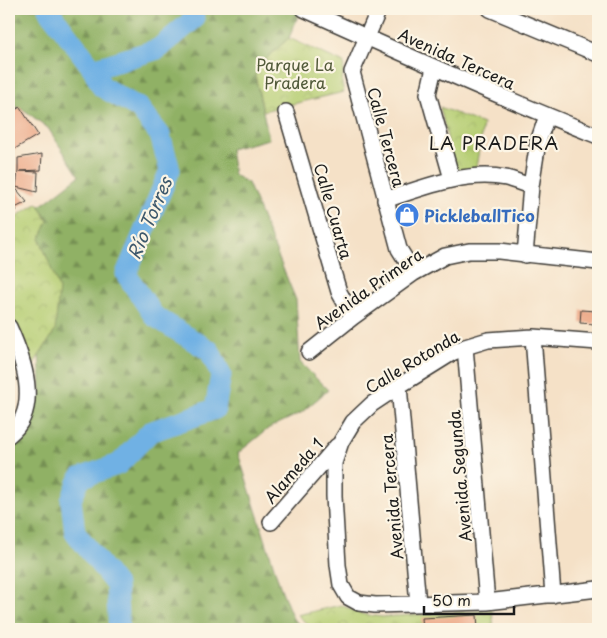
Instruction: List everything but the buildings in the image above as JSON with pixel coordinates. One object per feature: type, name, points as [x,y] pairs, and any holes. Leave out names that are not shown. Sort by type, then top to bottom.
[{"type":"street","name":"Avenida Tercera","points":[[304,9],[434,68],[598,136]]},
{"type":"street","name":"Calle Tercera","points":[[378,9],[352,72],[399,249],[414,273]]},
{"type":"street","points":[[490,9],[598,54]]},
{"type":"street","points":[[434,68],[428,94],[452,179]]},
{"type":"street","name":"Calle Cuarta","points":[[286,112],[339,292],[353,317]]},
{"type":"street","points":[[525,255],[538,142],[547,116]]},
{"type":"street","points":[[385,200],[452,179],[483,176],[505,178],[532,186]]},
{"type":"street","name":"Avenida Primera","points":[[309,352],[353,317],[414,273],[445,256],[469,251],[499,252],[598,262]]},
{"type":"street","points":[[9,327],[13,349],[26,376],[27,399],[24,415],[13,432]]},
{"type":"street","points":[[533,337],[553,595]]},
{"type":"street","name":"Calle Rotonda","points":[[598,342],[533,337],[488,340],[452,353],[398,386],[372,404],[359,416],[353,422],[341,442],[334,463],[338,565],[341,585],[348,597],[359,602],[375,605],[487,602],[598,589]]},
{"type":"street","name":"Avenida Segunda","points":[[466,347],[487,602]]},
{"type":"street","name":"Avenida Tercera","points":[[398,386],[418,604]]},
{"type":"street","name":"Alameda 1","points":[[271,522],[341,442]]},
{"type":"green space","points":[[9,9],[301,9],[289,38],[267,58],[255,75],[269,139],[230,149],[234,175],[248,183],[296,300],[300,362],[328,390],[301,413],[269,428],[238,453],[280,586],[293,619],[305,629],[9,629],[9,442],[23,431],[41,394],[38,331],[9,226],[47,201],[79,176],[48,128],[20,107],[9,107]]},
{"type":"green space","name":"Parque La Pradera","points":[[289,38],[344,63],[342,84],[344,92],[263,111],[255,75],[267,58]]},
{"type":"green space","points":[[440,107],[483,124],[476,168],[460,170],[455,166]]},
{"type":"green space","points":[[38,203],[48,221],[40,239],[59,289],[55,331],[26,376],[9,327],[9,221]]},
{"type":"green space","points":[[341,605],[362,614],[382,617],[492,610],[494,629],[313,629],[297,615]]},
{"type":"waterway","name":"Río Torres","points":[[48,9],[93,69],[102,87],[139,108],[160,135],[170,170],[126,274],[154,316],[210,351],[221,375],[215,409],[150,432],[119,464],[80,478],[71,500],[75,532],[116,585],[119,629]]},
{"type":"waterway","points":[[93,69],[158,49],[194,19],[193,9]]},
{"type":"place","name":"PickleballTico","points":[[407,215]]},
{"type":"district","name":"LA PRADERA","points":[[494,142]]}]
